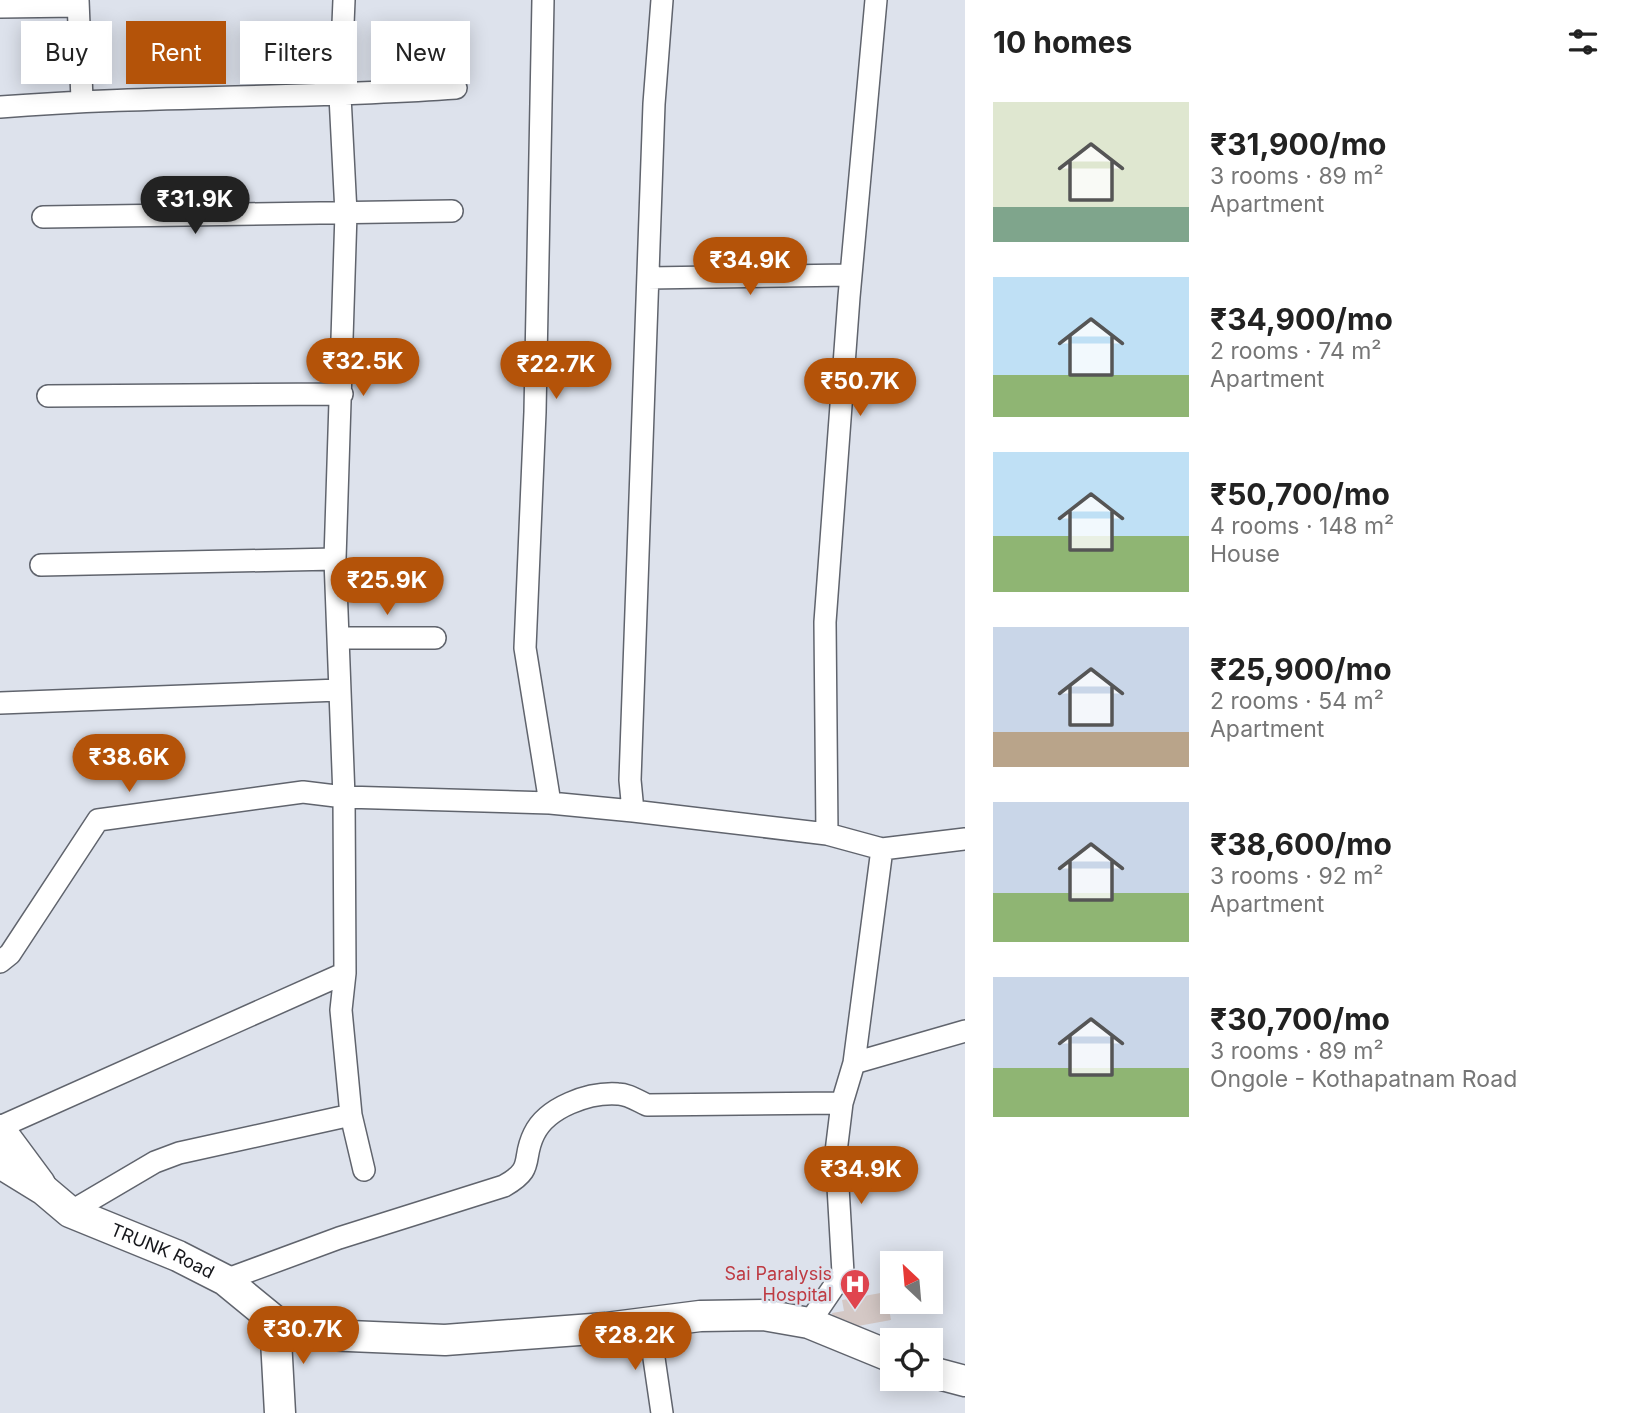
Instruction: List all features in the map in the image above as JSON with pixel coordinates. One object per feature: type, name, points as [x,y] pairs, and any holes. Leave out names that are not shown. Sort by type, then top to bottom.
[{"type":"main road","points":[[0,1128],[8,1166]]},
{"type":"main road","name":"TRUNK Road","points":[[8,1166],[44,1190],[70,1212],[178,1256],[225,1280],[275,1321]]},
{"type":"main road","points":[[280,1413],[275,1321],[325,1335],[445,1340],[649,1324],[700,1316],[764,1315],[809,1323],[880,1352]]},
{"type":"main road","points":[[943,1375],[965,1381]]},
{"type":"street","points":[[344,0],[340,96],[346,213],[335,559],[344,797],[345,973],[341,1010],[351,1115],[364,1170]]},
{"type":"street","points":[[543,0],[535,412],[525,648],[550,803]]},
{"type":"street","points":[[633,811],[630,780],[648,278],[662,0]]},
{"type":"street","points":[[827,834],[825,622],[851,275],[876,0]]},
{"type":"street","points":[[0,7],[78,3],[82,100]]},
{"type":"street","points":[[0,107],[82,100],[340,96],[456,88]]},
{"type":"street","points":[[43,218],[452,211]]},
{"type":"street","points":[[648,278],[851,275]]},
{"type":"street","points":[[48,396],[342,394]]},
{"type":"street","points":[[41,565],[335,559]]},
{"type":"street","points":[[338,638],[435,638]]},
{"type":"street","points":[[0,703],[339,690]]},
{"type":"street","points":[[0,962],[10,954],[98,820],[303,792],[344,797],[550,803],[633,811],[827,834],[882,849],[965,839]]},
{"type":"street","points":[[809,1323],[843,1273],[836,1152],[842,1103],[853,1063],[882,849]]},
{"type":"street","points":[[0,1128],[345,973]]},
{"type":"street","points":[[853,1063],[965,1031]]},
{"type":"street","points":[[225,1280],[339,1238],[504,1186],[520,1177],[527,1167],[533,1135],[540,1125],[556,1110],[568,1104],[607,1094],[621,1094],[648,1105],[842,1103]]},
{"type":"street","points":[[70,1212],[155,1162],[180,1153],[351,1115]]},
{"type":"street","points":[[649,1324],[663,1413]]},
{"type":"building","points":[[880,1293],[880,1314],[890,1314],[891,1320],[847,1328],[846,1320],[834,1322],[832,1313],[844,1311],[842,1300]]},
{"type":"place","name":"Sai Paralysis Hospital","points":[[855,1311]]}]
